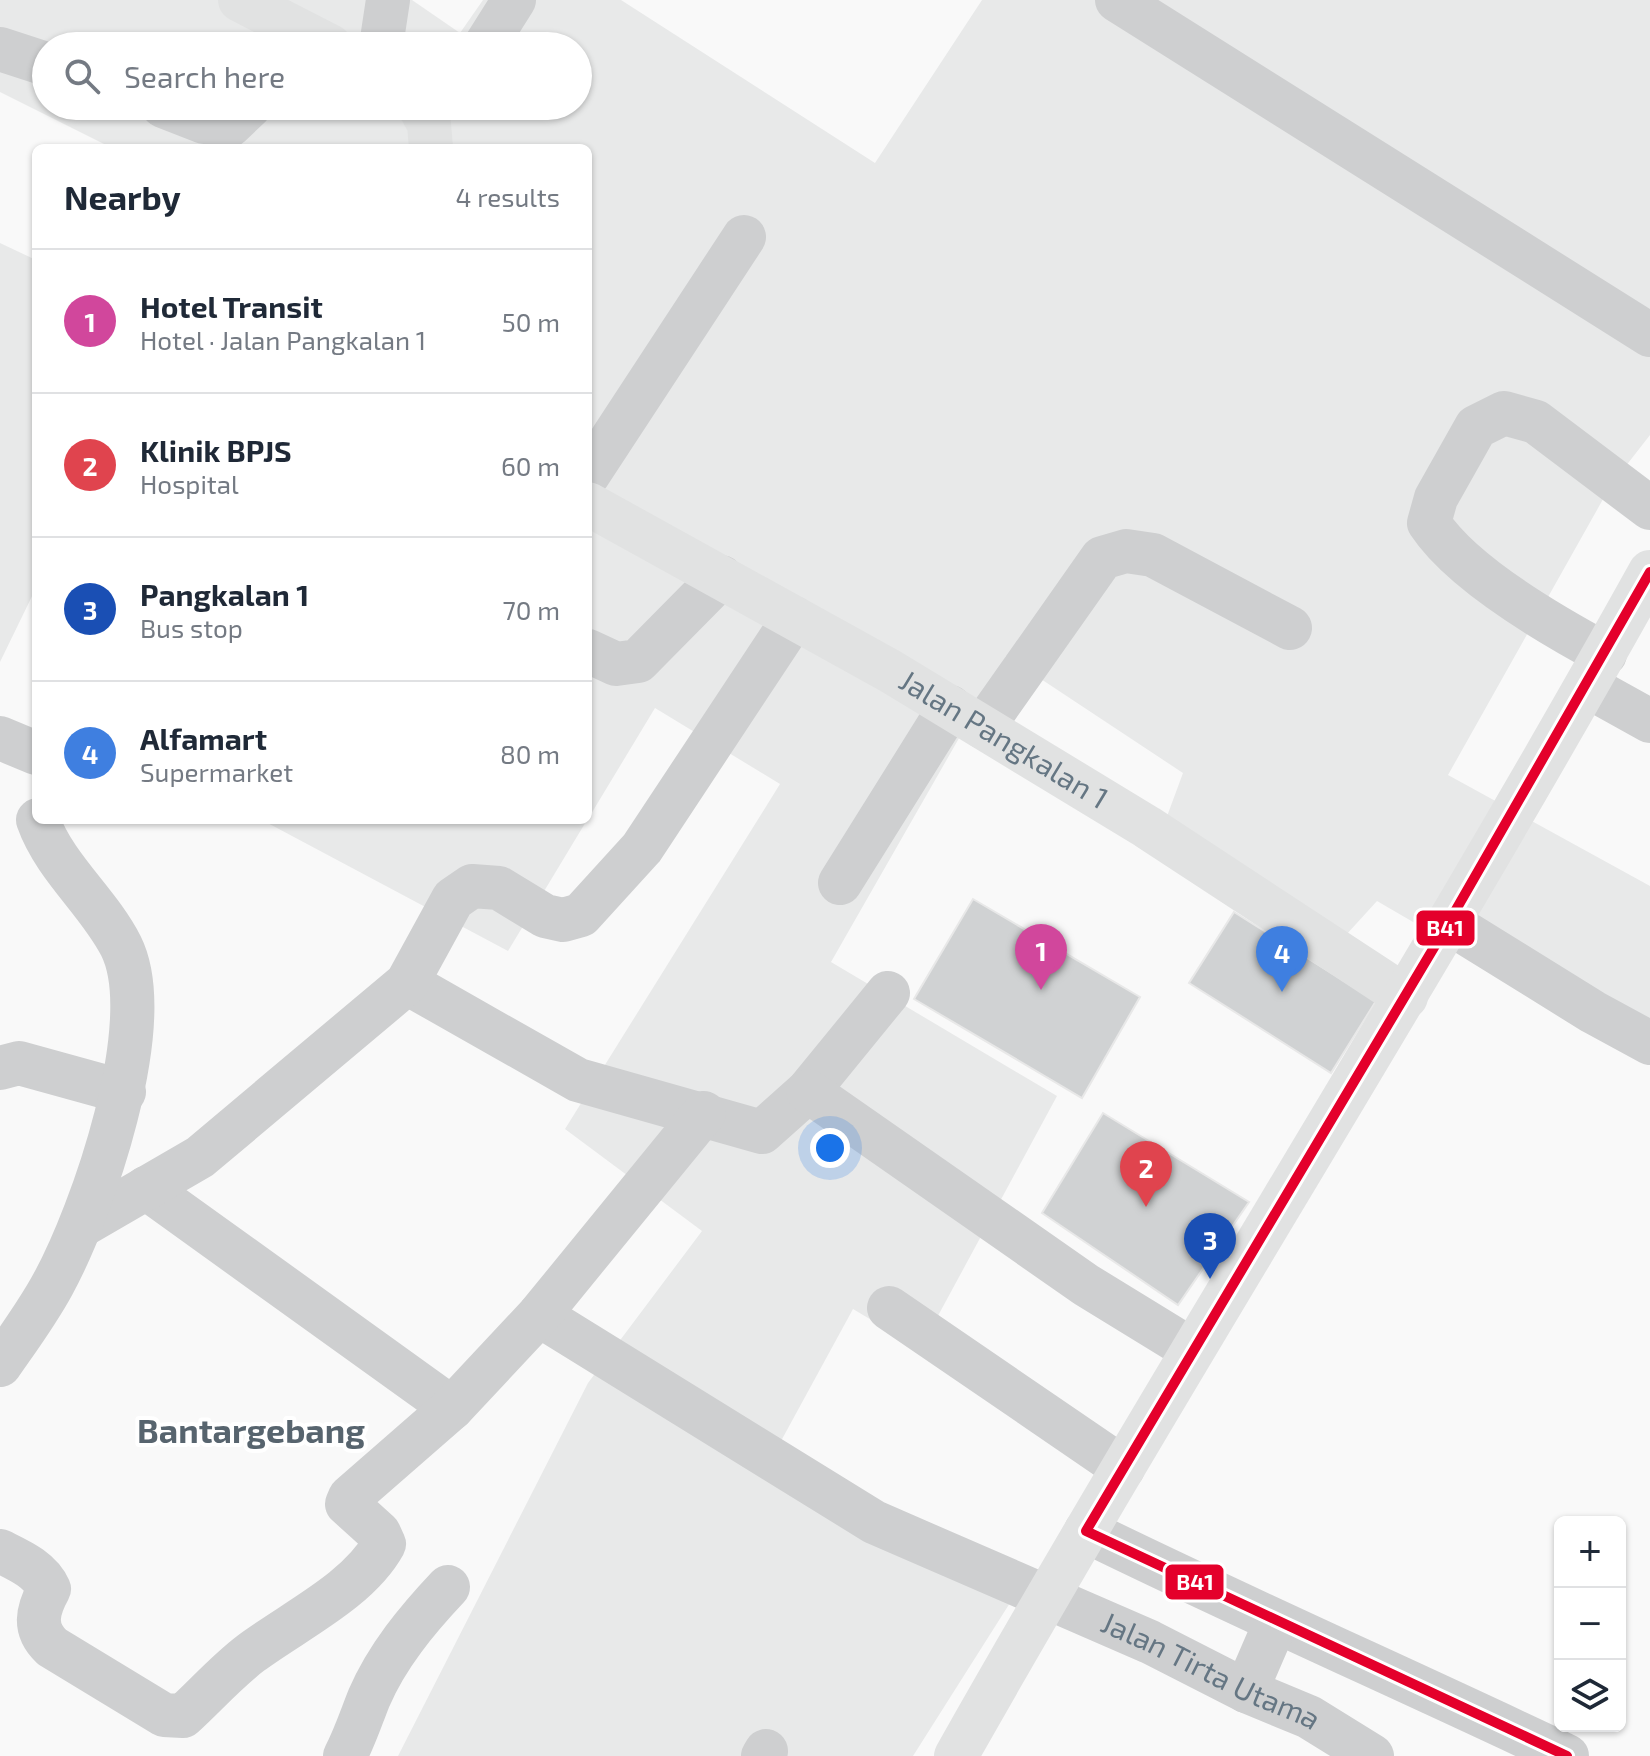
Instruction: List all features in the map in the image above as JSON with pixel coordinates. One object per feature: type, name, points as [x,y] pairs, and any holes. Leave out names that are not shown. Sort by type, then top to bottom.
[{"type":"main road","points":[[263,22],[291,32]]},
{"type":"main road","name":"Jalan Pangkalan 1","points":[[592,506],[966,717],[1147,827],[1406,997]]},
{"type":"main road","points":[[956,1756],[1046,1597],[1327,1122],[1451,924],[1650,572]]},
{"type":"street","points":[[383,32],[388,0]]},
{"type":"street","points":[[494,32],[514,0]]},
{"type":"street","points":[[1117,0],[1650,335]]},
{"type":"street","points":[[0,49],[32,59]]},
{"type":"street","points":[[199,120],[230,125],[235,120]]},
{"type":"street","points":[[592,469],[744,237]]},
{"type":"street","points":[[1650,508],[1536,422],[1504,413],[1476,427],[1436,498],[1429,523],[1443,544],[1552,626],[1650,721]]},
{"type":"street","points":[[840,883],[966,717],[1102,558],[1126,551],[1153,555],[1290,628]]},
{"type":"street","points":[[592,653],[616,664],[638,661],[721,577]]},
{"type":"street","points":[[81,1226],[200,1157],[407,983],[453,899],[472,886],[499,888],[545,916],[563,920],[581,915],[642,848],[794,618]]},
{"type":"street","points":[[0,738],[32,751]]},
{"type":"street","points":[[0,1365],[53,1285],[81,1226],[124,1092],[132,1003],[123,949],[95,906],[54,855],[40,824]]},
{"type":"street","points":[[1451,924],[1593,1012],[1650,1043]]},
{"type":"street","points":[[407,983],[578,1080],[704,1113],[745,1129],[762,1132],[808,1091],[888,993]]},
{"type":"street","points":[[0,1068],[19,1063],[124,1092]]},
{"type":"street","points":[[808,1091],[1086,1285],[1192,1350]]},
{"type":"street","points":[[0,1551],[28,1566],[45,1580],[49,1589],[37,1623],[41,1637],[52,1647],[164,1715],[183,1716],[248,1655],[341,1588],[377,1557],[384,1544],[379,1533],[347,1504],[452,1408],[539,1315],[704,1113]]},
{"type":"street","points":[[146,1188],[452,1408]]},
{"type":"street","points":[[889,1308],[1123,1468]]},
{"type":"street","name":"Jalan Tirta Utama","points":[[539,1315],[874,1522],[1150,1642],[1246,1691],[1309,1717],[1372,1756]]},
{"type":"street","points":[[1086,1531],[1275,1624],[1567,1756]]},
{"type":"street","points":[[345,1756],[370,1696],[389,1662],[413,1624],[448,1587]]},
{"type":"street","points":[[1246,1691],[1275,1624]]},
{"type":"shaded area","points":[[0,0],[412,0],[459,32],[32,32],[32,108],[0,92]]},
{"type":"shaded area","points":[[483,0],[621,0],[875,163],[982,0],[1650,0],[1650,435],[1611,485],[1448,775],[1650,886],[1650,1060],[1377,901],[1346,935],[1166,819],[1183,773],[1006,656],[831,962],[1057,1096],[920,1349],[853,1309],[781,1441],[1020,1587],[913,1756],[398,1756],[588,1383],[702,1231],[565,1129],[780,784],[655,708],[592,812],[592,144],[104,144],[56,120],[592,120],[592,32],[461,32]]},
{"type":"shaded area","points":[[0,243],[32,258],[32,596],[0,662]]},
{"type":"shaded area","points":[[270,824],[585,824],[508,951]]},
{"type":"building","points":[[973,899],[1140,997],[1082,1098],[914,999]]},
{"type":"building","points":[[1234,912],[1376,1001],[1331,1073],[1189,983]]},
{"type":"building","points":[[1103,1113],[1249,1202],[1178,1305],[1042,1213]]},
{"type":"transit line","name":"B41","points":[[1567,1756],[1086,1531],[1442,934],[1650,572]]},
{"type":"place","name":"Hotel Transit","points":[[1041,990]]},
{"type":"place","name":"Alfamart","points":[[1282,992]]},
{"type":"place","name":"Klinik BPJS","points":[[1146,1207]]},
{"type":"place","name":"Pangkalan 1","points":[[1210,1279]]},
{"type":"district","name":"Bantargebang","points":[[251,1431]]}]
